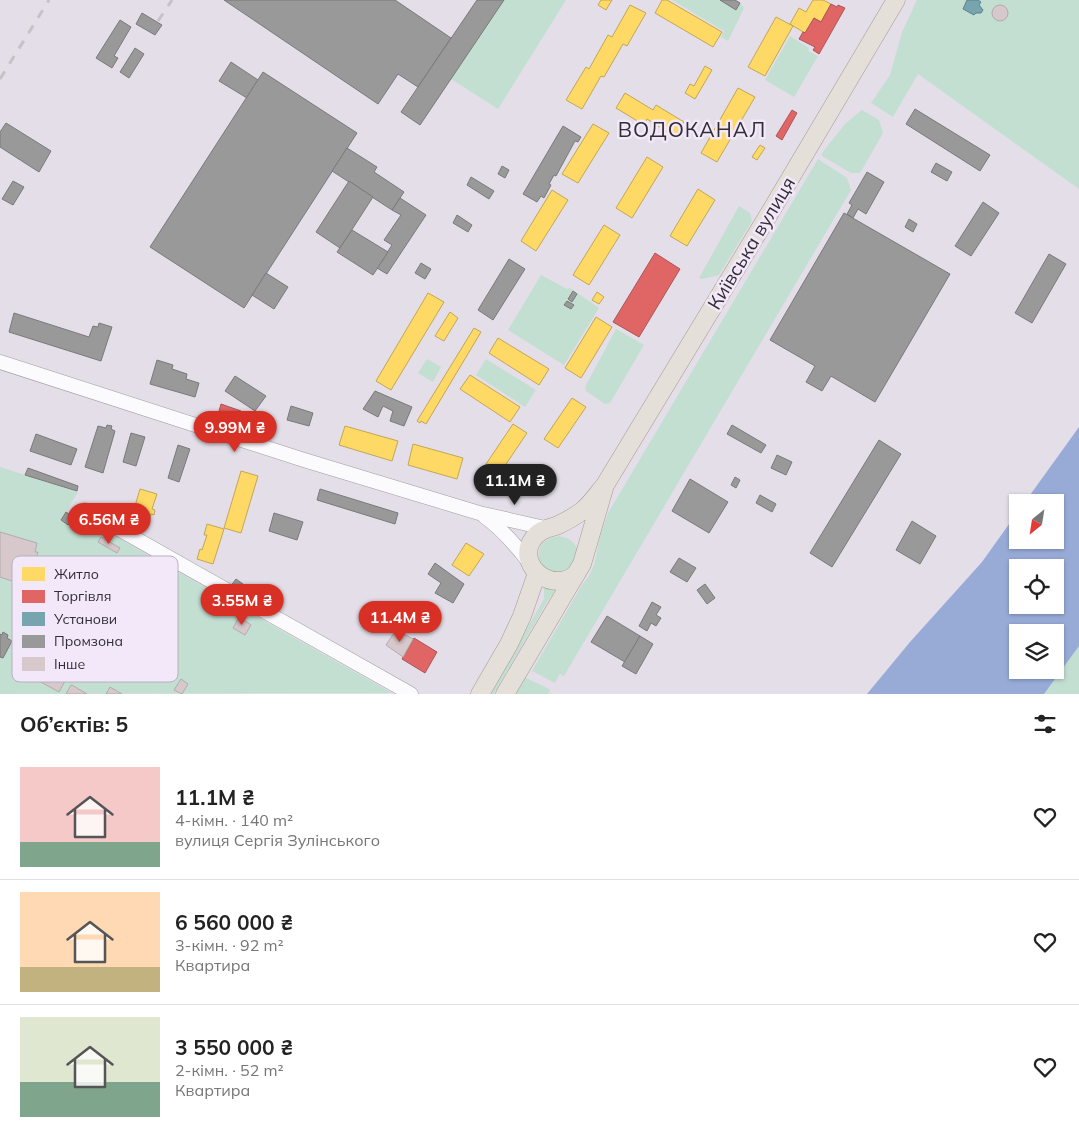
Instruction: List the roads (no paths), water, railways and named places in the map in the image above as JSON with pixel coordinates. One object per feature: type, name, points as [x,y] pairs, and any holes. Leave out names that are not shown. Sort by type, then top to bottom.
[{"type":"main road","name":"Київська вулиця","points":[[605,485],[896,0]]},
{"type":"main road","points":[[576,574],[566,580],[546,579],[534,569],[528,554],[530,544],[536,534],[571,519],[584,509],[605,485]]},
{"type":"main road","points":[[505,694],[582,564],[605,485]]},
{"type":"main road","points":[[550,527],[567,527],[582,542],[584,553]]},
{"type":"main road","points":[[480,694],[509,644],[522,616],[534,569]]},
{"type":"street","points":[[0,362],[276,451],[479,513],[550,527]]},
{"type":"street","points":[[85,510],[166,556]]},
{"type":"street","points":[[479,513],[497,525],[511,539],[534,569]]},
{"type":"street","points":[[178,562],[411,694]]},
{"type":"water","points":[[1079,427],[1079,646],[1064,667],[1064,624],[1009,624],[1009,679],[1055,679],[1044,694],[867,694],[910,642],[982,562],[1009,524],[1009,549],[1064,549],[1064,494],[1031,494]]},
{"type":"railway","points":[[0,79],[49,0]]},
{"type":"railway","points":[[158,21],[172,0]]},
{"type":"district","name":"ВОДОКАНАЛ","points":[[692,130]]}]
